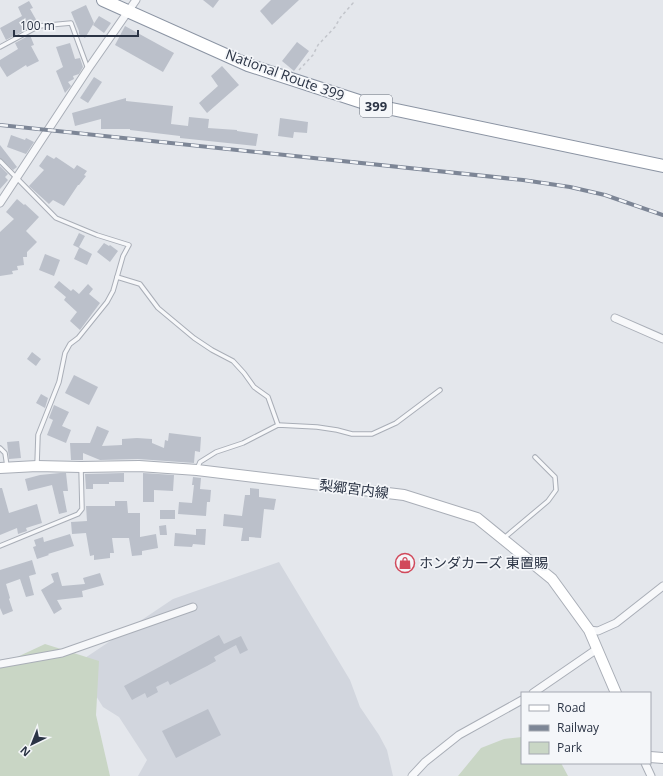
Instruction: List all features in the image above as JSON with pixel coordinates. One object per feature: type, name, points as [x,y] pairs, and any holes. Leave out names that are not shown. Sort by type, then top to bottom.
[{"type":"highway","name":"National Route 399","points":[[103,0],[248,65],[368,104],[663,166]]},
{"type":"main road","name":"梨郷宮内線","points":[[4,467],[139,466],[196,470],[404,495],[477,518],[552,579],[589,630],[616,692]]},
{"type":"main road","points":[[651,757],[663,758]]},
{"type":"street","points":[[0,203],[88,69],[136,0]]},
{"type":"street","points":[[616,318],[663,339]]},
{"type":"street","points":[[589,630],[598,631],[616,623],[663,586]]},
{"type":"street","points":[[0,664],[62,654],[193,607]]},
{"type":"street","points":[[534,692],[597,650]]},
{"type":"street","points":[[412,776],[425,762],[459,735],[521,701]]},
{"type":"street","points":[[645,764],[651,776]]},
{"type":"lane","points":[[0,47],[39,26],[71,23],[88,69]]},
{"type":"lane","points":[[0,161],[16,179],[56,218],[97,235],[129,245],[123,256],[113,291],[107,302],[78,338],[70,344],[65,352],[59,382],[38,435],[37,466]]},
{"type":"lane","points":[[117,277],[140,284],[158,308],[194,338],[232,361],[244,372],[254,387],[268,397],[278,425]]},
{"type":"lane","points":[[196,470],[200,462],[216,452],[243,443],[278,425],[317,427],[352,434],[372,434],[396,423],[440,390]]},
{"type":"lane","points":[[0,448],[5,453],[4,467]]},
{"type":"lane","points":[[504,539],[548,501],[556,490],[555,477],[535,457]]},
{"type":"lane","points":[[0,546],[78,514],[82,509],[81,467]]},
{"type":"path","points":[[284,77],[296,73],[306,64],[314,55],[318,45],[334,27],[354,0]]},
{"type":"shaded area","points":[[279,562],[350,680],[360,707],[379,735],[387,750],[393,776],[138,776],[147,760],[119,717],[103,707],[76,664],[173,599]]},
{"type":"green space","points":[[45,644],[99,661],[96,715],[110,776],[0,776],[0,665]]},
{"type":"green space","points":[[521,737],[521,764],[562,764],[568,776],[458,776],[481,748],[504,739]]},
{"type":"building","points":[[203,0],[219,0],[213,8]]},
{"type":"building","points":[[271,0],[299,0],[272,25],[260,11]]},
{"type":"building","points":[[29,1],[33,8],[30,9],[38,23],[6,40],[0,28],[22,16],[18,7]]},
{"type":"building","points":[[86,5],[94,23],[85,38],[79,34],[71,12]]},
{"type":"building","points":[[99,16],[111,23],[104,33],[93,25]]},
{"type":"building","points":[[125,26],[174,53],[163,72],[115,45]]},
{"type":"building","points":[[30,35],[34,45],[31,46],[39,61],[27,67],[26,65],[7,77],[0,66],[0,60],[18,49],[15,43]]},
{"type":"building","points":[[297,42],[309,51],[294,71],[282,61]]},
{"type":"building","points":[[70,43],[75,59],[80,58],[83,67],[79,74],[73,76],[74,79],[68,82],[71,86],[65,93],[56,71],[63,67],[56,47]]},
{"type":"building","points":[[222,66],[239,85],[207,113],[199,103],[218,86],[211,76]]},
{"type":"building","points":[[94,77],[102,82],[88,103],[80,98]]},
{"type":"building","points":[[126,98],[126,101],[173,106],[171,124],[188,126],[189,117],[209,119],[208,128],[237,130],[258,134],[256,146],[180,138],[180,136],[130,129],[101,129],[101,119],[75,126],[72,113]]},
{"type":"building","points":[[280,118],[308,122],[307,133],[294,132],[293,138],[278,136]]},
{"type":"building","points":[[11,135],[25,140],[26,138],[34,142],[26,154],[7,147]]},
{"type":"building","points":[[0,145],[17,167],[13,170],[0,158]]},
{"type":"building","points":[[47,155],[54,159],[56,157],[74,169],[77,165],[87,171],[84,175],[86,176],[64,206],[53,200],[49,204],[29,186],[44,170],[39,166]]},
{"type":"building","points":[[0,166],[8,174],[5,177],[8,180],[0,189]]},
{"type":"building","points":[[17,199],[39,217],[26,231],[37,242],[27,252],[27,257],[23,257],[24,265],[17,266],[18,270],[12,271],[13,274],[0,276],[0,232],[14,219],[6,212]]},
{"type":"building","points":[[79,233],[85,236],[79,247],[92,254],[87,265],[74,259],[79,248],[73,245]]},
{"type":"building","points":[[104,243],[109,246],[110,245],[118,251],[110,262],[97,252]]},
{"type":"building","points":[[45,254],[60,260],[54,276],[39,270]]},
{"type":"building","points":[[59,281],[71,291],[73,289],[79,294],[88,284],[93,289],[89,294],[100,303],[80,330],[70,321],[77,312],[64,300],[66,297],[54,287]]},
{"type":"building","points":[[32,352],[41,359],[36,366],[27,359]]},
{"type":"building","points":[[74,375],[98,387],[89,405],[65,393]]},
{"type":"building","points":[[41,394],[48,398],[45,408],[36,403]]},
{"type":"building","points":[[54,405],[69,412],[62,426],[71,430],[66,443],[47,435],[53,420],[49,418]]},
{"type":"building","points":[[97,426],[109,431],[102,446],[122,445],[122,439],[137,438],[152,439],[152,443],[164,448],[165,440],[168,441],[169,433],[201,437],[200,452],[195,451],[194,463],[138,459],[100,460],[83,453],[83,460],[71,460],[70,443],[90,443]]},
{"type":"building","points":[[19,441],[21,458],[9,459],[7,442]]},
{"type":"building","points":[[66,473],[68,491],[63,491],[67,512],[59,514],[52,485],[28,491],[25,479],[40,475]]},
{"type":"building","points":[[124,473],[124,482],[93,484],[93,489],[86,489],[85,474]]},
{"type":"building","points":[[143,473],[174,475],[173,491],[154,490],[154,502],[143,502]]},
{"type":"building","points":[[193,477],[201,478],[200,489],[211,490],[210,502],[207,502],[206,516],[178,514],[179,502],[192,503],[194,485],[192,485]]},
{"type":"building","points":[[0,488],[2,488],[9,513],[37,504],[42,523],[26,528],[27,531],[18,534],[17,528],[0,535]]},
{"type":"building","points":[[250,488],[259,489],[259,497],[276,499],[274,510],[264,509],[261,538],[249,537],[249,541],[241,541],[243,528],[223,526],[224,514],[242,516],[245,495],[250,495]]},
{"type":"building","points":[[115,501],[127,501],[128,513],[140,513],[140,537],[156,534],[158,548],[142,551],[142,555],[132,556],[129,538],[112,538],[114,553],[110,553],[110,558],[94,560],[94,555],[90,556],[86,533],[72,534],[71,522],[87,521],[86,506],[115,506]]},
{"type":"building","points":[[160,510],[175,510],[175,519],[160,519]]},
{"type":"building","points":[[166,525],[167,535],[160,535],[159,526]]},
{"type":"building","points":[[196,529],[206,529],[205,545],[193,544],[192,547],[174,546],[175,533],[196,535]]},
{"type":"building","points":[[70,534],[74,546],[37,559],[33,547],[36,546],[34,540],[43,537],[44,542]]},
{"type":"building","points":[[32,560],[36,574],[29,576],[34,595],[26,597],[20,579],[6,584],[13,611],[3,615],[0,608],[0,570]]},
{"type":"building","points":[[58,572],[62,586],[85,584],[83,578],[100,573],[104,585],[82,591],[83,597],[57,600],[62,609],[54,614],[41,590],[54,582],[51,574]]},
{"type":"building","points":[[219,635],[224,644],[241,636],[248,650],[240,654],[236,645],[214,657],[216,661],[207,666],[170,685],[168,681],[156,687],[158,692],[147,698],[145,693],[132,700],[124,686]]},
{"type":"building","points":[[208,709],[221,735],[176,758],[162,731]]},
{"type":"railway","points":[[0,125],[523,180],[570,187],[605,195],[663,215]]},
{"type":"place","name":"ホンダカーズ 東置賜","points":[[405,563]]}]
